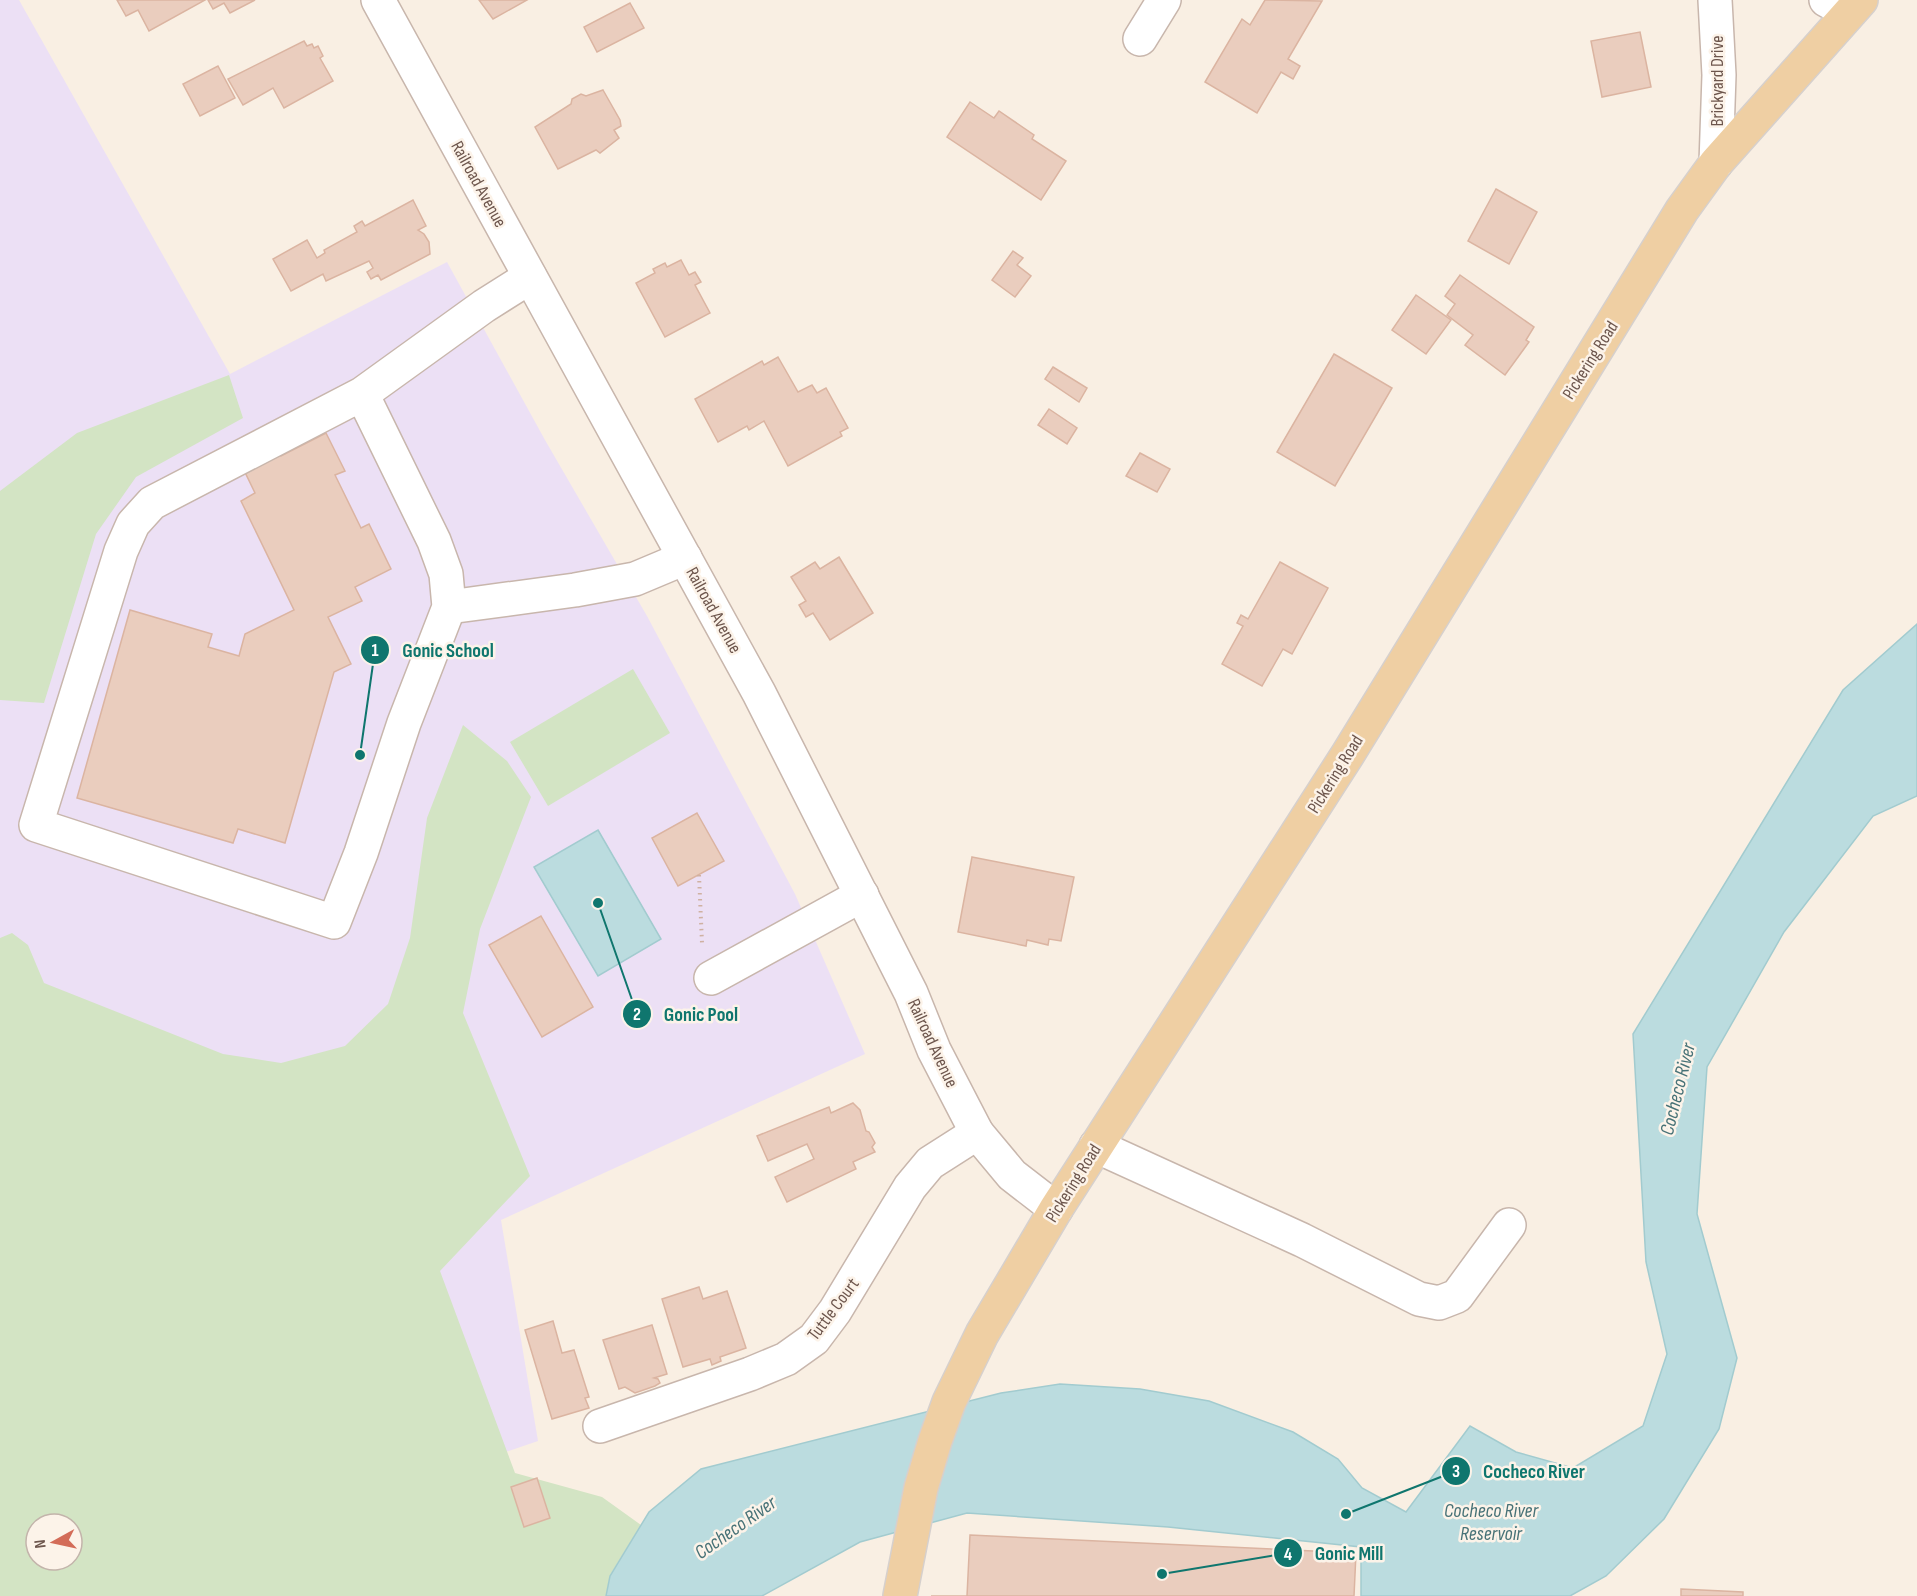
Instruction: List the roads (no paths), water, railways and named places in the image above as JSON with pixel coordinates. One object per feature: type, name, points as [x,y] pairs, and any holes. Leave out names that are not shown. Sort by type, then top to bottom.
[{"type":"main road","name":"Pickering Road","points":[[900,1596],[908,1545],[935,1441],[963,1372],[982,1334],[1056,1209],[1348,754],[1657,250],[1716,163],[1845,4]]},
{"type":"street","name":"Railroad Avenue","points":[[378,0],[759,693],[862,895],[910,993],[934,1050],[977,1133],[1012,1175],[1056,1209]]},
{"type":"street","points":[[1140,39],[1164,0]]},
{"type":"street","name":"Brickyard Drive","points":[[1715,0],[1719,75],[1716,163]]},
{"type":"street","points":[[362,394],[434,541],[446,574],[449,607],[404,723],[361,853],[334,922],[36,825],[121,551],[134,524],[152,503],[362,394],[484,306],[530,277]]},
{"type":"street","points":[[449,607],[576,591],[635,579],[685,558]]},
{"type":"street","points":[[707,965],[862,895]]},
{"type":"street","name":"Tuttle Court","points":[[600,1426],[750,1374],[786,1359],[814,1339],[836,1311],[910,1187],[930,1163],[977,1133]]},
{"type":"street","points":[[1096,1146],[1302,1240],[1419,1299],[1439,1303],[1457,1296],[1509,1225]]},
{"type":"water","name":"Cocheco River Reservoir","points":[[1917,624],[1917,796],[1873,816],[1784,932],[1707,1067],[1697,1214],[1737,1358],[1719,1429],[1664,1519],[1606,1576],[1570,1596],[1361,1596],[1361,1547],[1168,1527],[967,1513],[860,1542],[762,1596],[606,1596],[610,1576],[649,1512],[701,1469],[1001,1393],[1060,1384],[1140,1389],[1209,1401],[1293,1432],[1338,1459],[1362,1488],[1406,1512],[1470,1426],[1516,1452],[1573,1468],[1643,1426],[1667,1354],[1646,1262],[1633,1034],[1843,690]]},
{"type":"water","points":[[598,830],[661,939],[598,976],[534,867]]},
{"type":"place","name":"Gonic School","points":[[360,755]]},
{"type":"place","name":"Gonic Pool","points":[[598,903]]},
{"type":"place","name":"Cocheco River","points":[[1346,1514]]},
{"type":"place","name":"Gonic Mill","points":[[1162,1574]]}]
